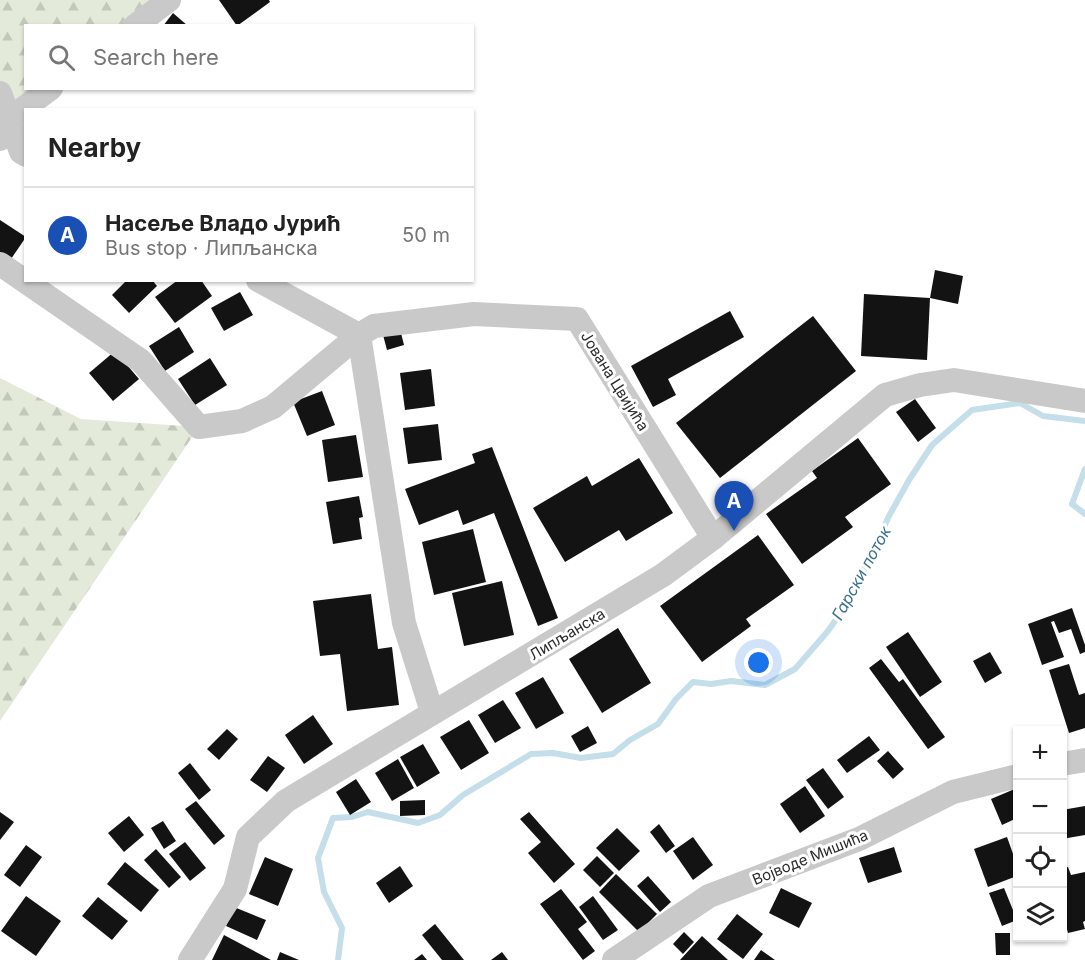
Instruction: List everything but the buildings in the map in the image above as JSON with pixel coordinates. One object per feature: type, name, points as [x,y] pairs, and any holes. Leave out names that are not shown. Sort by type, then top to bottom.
[{"type":"street","points":[[138,24],[169,0]]},
{"type":"street","points":[[29,108],[49,90]]},
{"type":"street","points":[[0,93],[4,130],[24,153]]},
{"type":"street","points":[[4,130],[24,112]]},
{"type":"street","points":[[0,264],[24,281]]},
{"type":"street","points":[[26,282],[141,361],[199,427],[242,421],[273,407],[359,335]]},
{"type":"street","points":[[262,282],[359,335]]},
{"type":"street","name":"Јована Цвијића","points":[[359,335],[374,326],[474,315],[577,319],[714,538]]},
{"type":"street","points":[[359,335],[404,623],[432,712]]},
{"type":"street","name":"Липљанска","points":[[190,960],[235,889],[248,837],[286,801],[663,575],[714,538],[885,395],[920,385],[954,380],[1085,401]]},
{"type":"street","points":[[1067,763],[1085,760]]},
{"type":"street","name":"Војводе Мишића","points":[[614,960],[709,896],[859,839],[953,792],[1013,777]]},
{"type":"green space","points":[[0,0],[169,0],[136,24],[24,24],[24,90],[50,90],[32,108],[24,108],[24,115],[0,139]]},
{"type":"green space","points":[[0,378],[81,419],[199,427],[0,721]]},
{"type":"waterway","name":"Гарски поток","points":[[338,960],[342,928],[324,892],[318,858],[333,818],[352,817],[368,812],[418,823],[440,815],[463,795],[531,754],[553,753],[581,758],[613,754],[630,740],[658,724],[676,699],[693,682],[711,684],[731,681],[765,685],[795,669],[828,631],[851,598],[889,516],[909,480],[932,445],[972,410],[1020,403],[1043,416],[1085,421]]},
{"type":"waterway","name":"Гарски поток","points":[[1085,469],[1072,504],[1085,514]]},
{"type":"place","name":"Насеље Владо Јурић","points":[[734,531]]}]
